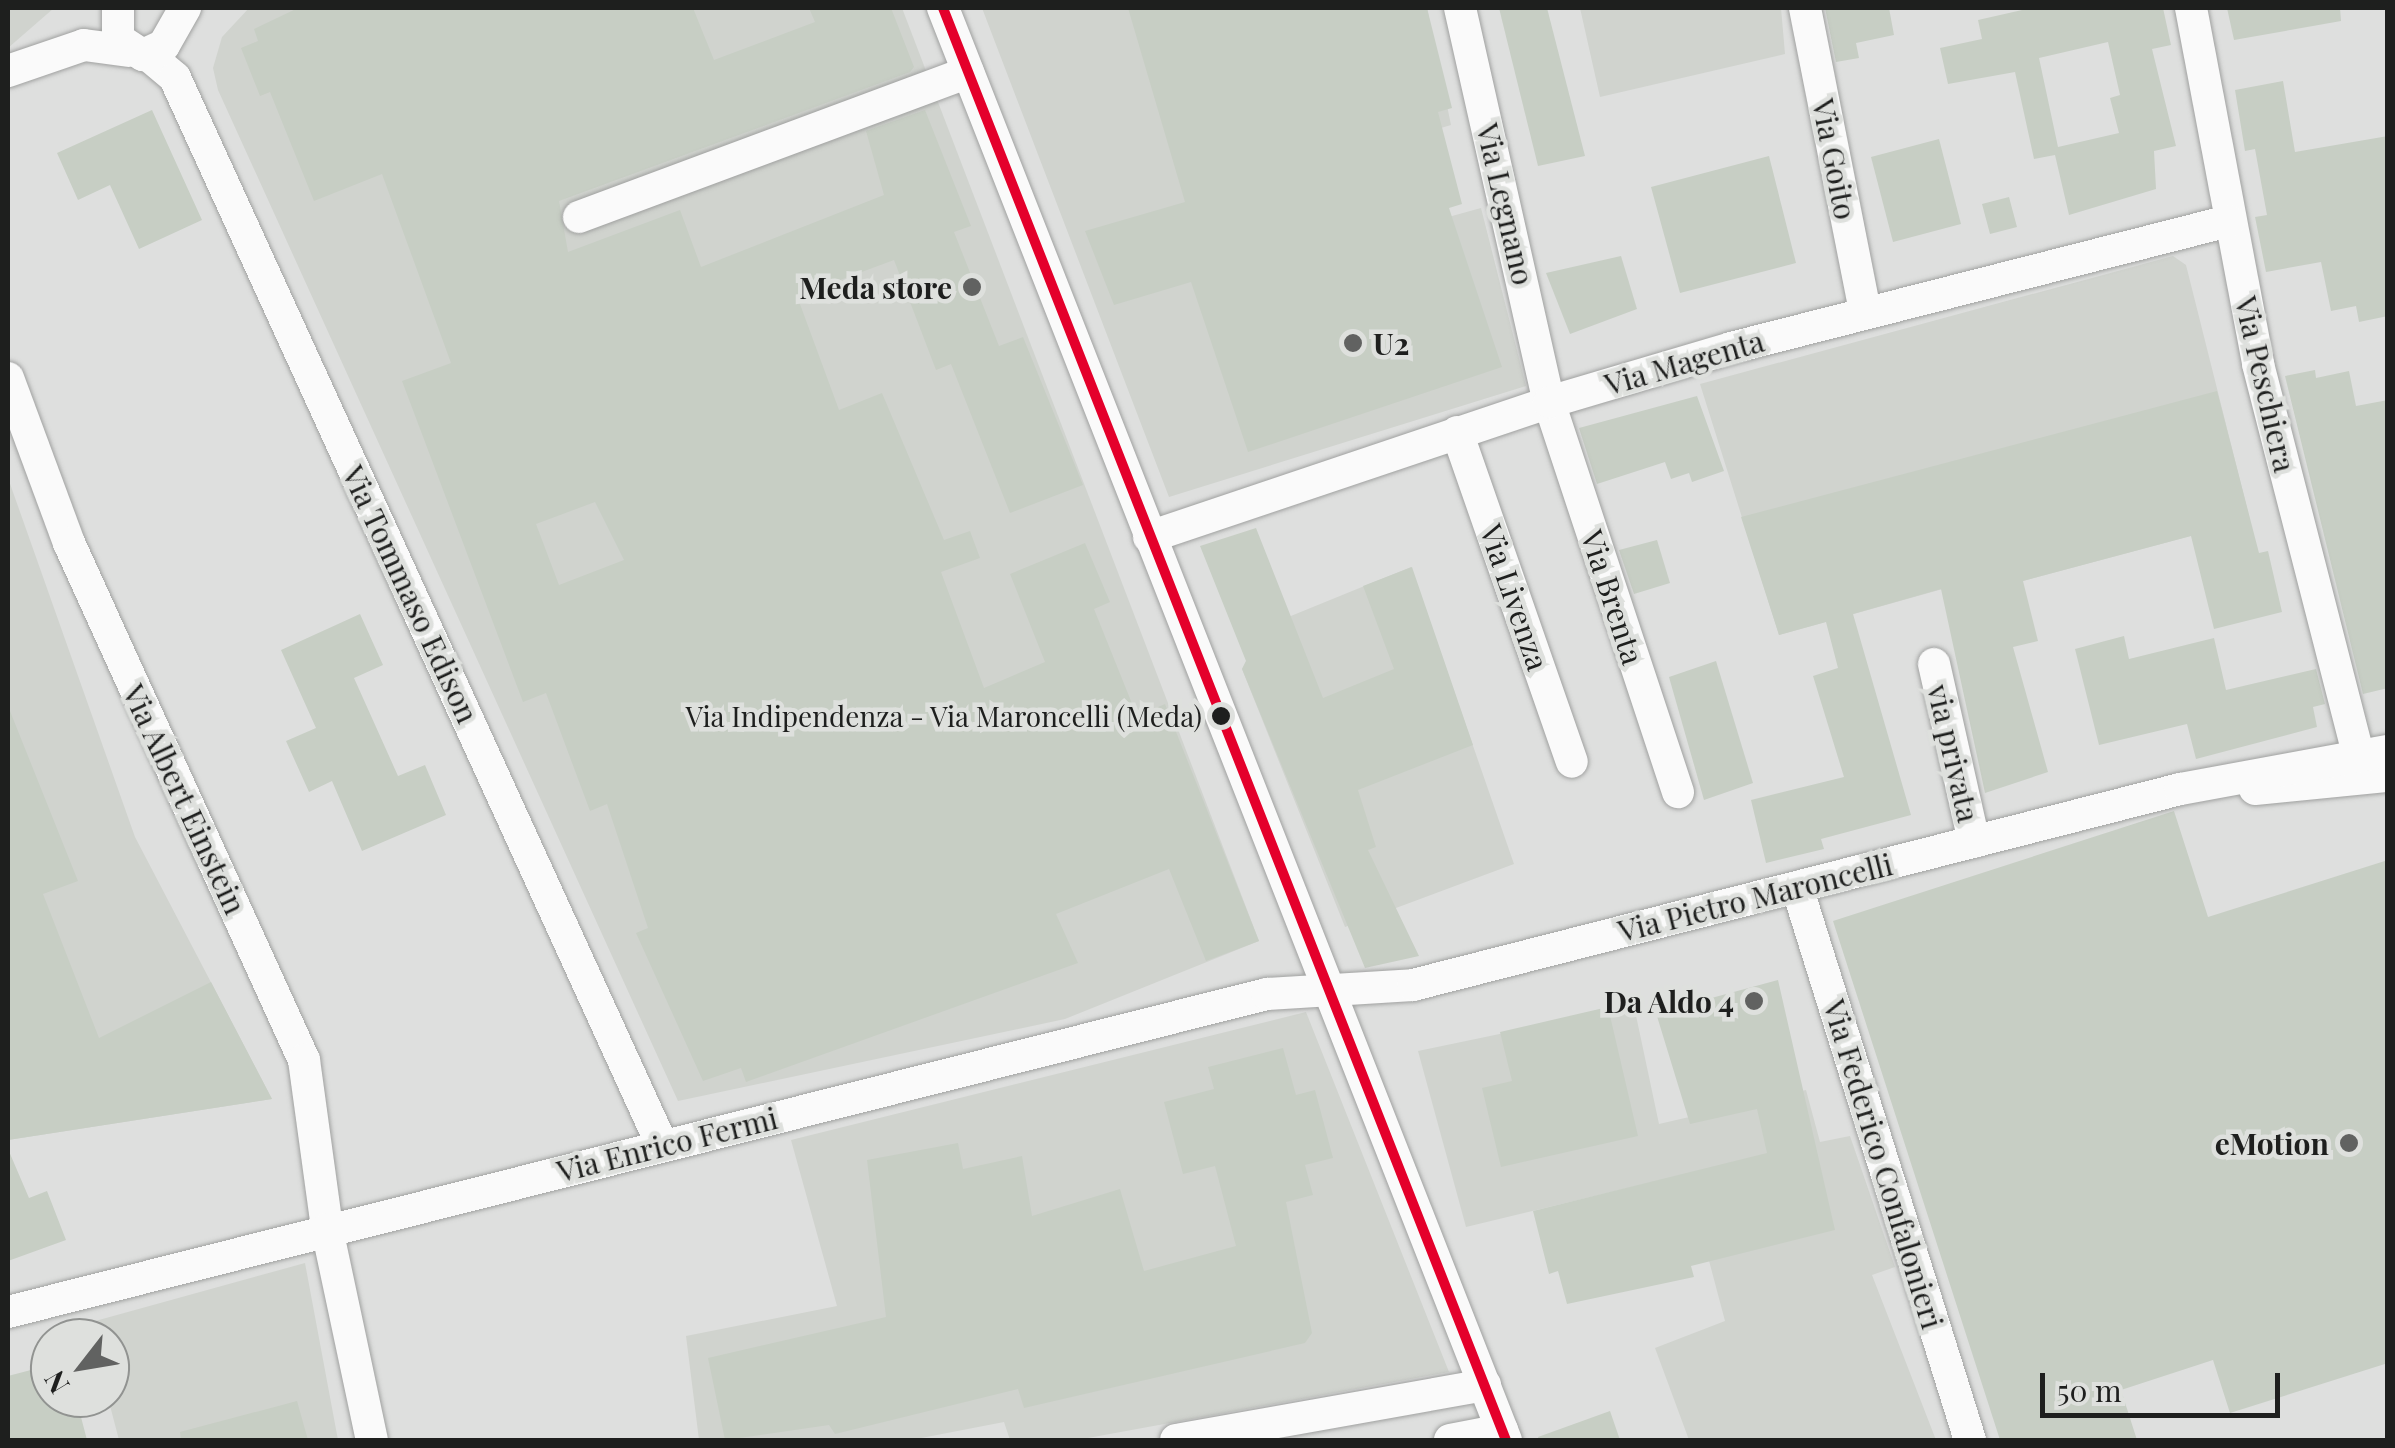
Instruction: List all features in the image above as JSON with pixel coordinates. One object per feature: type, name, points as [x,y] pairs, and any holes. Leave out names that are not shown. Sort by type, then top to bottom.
[{"type":"street","points":[[62,50],[99,8]]},
{"type":"street","points":[[118,8],[117,34],[138,53]]},
{"type":"street","points":[[8,70],[62,50],[108,45],[138,53],[164,45],[184,8]]},
{"type":"street","points":[[944,8],[1504,1436],[1450,1440]]},
{"type":"street","name":"Via Legnano","points":[[1460,8],[1549,402]]},
{"type":"street","name":"Via Goito","points":[[1804,8],[1865,310]]},
{"type":"street","name":"Via Peschiera","points":[[2192,8],[2228,221],[2258,364],[2373,754]]},
{"type":"street","name":"Via Tommaso Edison","points":[[138,53],[175,78],[662,1145]]},
{"type":"street","points":[[579,217],[968,72]]},
{"type":"street","name":"Via Magenta","points":[[1149,538],[1549,402],[1865,310],[2228,221]]},
{"type":"street","name":"Via Albert Einstein","points":[[8,378],[68,543],[304,1060],[327,1229],[372,1440]]},
{"type":"street","name":"Via Brenta","points":[[1549,402],[1678,792]]},
{"type":"street","name":"Via Livenza","points":[[1457,432],[1572,762]]},
{"type":"street","name":"via privata","points":[[1934,664],[1974,842]]},
{"type":"street","name":"Via Pietro Maroncelli","points":[[1328,988],[1376,992],[1413,985],[2180,789],[2373,754]]},
{"type":"street","name":"Via Pietro Maroncelli","points":[[2180,789],[2278,790],[2388,776]]},
{"type":"street","name":"Via Federico Confalonieri","points":[[1798,887],[1970,1440]]},
{"type":"street","name":"Via Enrico Fermi","points":[[8,1312],[1267,994],[1328,988]]},
{"type":"street","points":[[1176,1440],[1485,1385]]},
{"type":"shaded area","points":[[8,8],[54,8],[8,48]]},
{"type":"shaded area","points":[[249,8],[902,8],[1259,941],[1065,1019],[678,1101],[218,90],[213,68],[222,37]]},
{"type":"shaded area","points":[[982,8],[1427,8],[1451,125],[1346,156],[1369,239],[1481,208],[1526,386],[1169,497]]},
{"type":"shaded area","points":[[1580,8],[1781,8],[1785,54],[1600,97]]},
{"type":"shaded area","points":[[2173,256],[2186,265],[2250,520],[2000,587],[1996,574],[1779,635],[1700,384]]},
{"type":"shaded area","points":[[8,478],[135,837],[272,1099],[8,1140]]},
{"type":"shaded area","points":[[1411,567],[1514,864],[1345,927],[1242,669],[1248,657],[1239,637]]},
{"type":"shaded area","points":[[1634,1006],[1659,1124],[1806,1090],[1820,1142],[1850,1136],[1895,1267],[1872,1275],[1936,1440],[1689,1440],[1655,1348],[1725,1321],[1686,1174],[1466,1227],[1418,1051]]},
{"type":"shaded area","points":[[1306,1012],[1449,1372],[1077,1440],[1010,1440],[1004,1422],[911,1440],[699,1440],[686,1336],[837,1306],[791,1140]]},
{"type":"shaded area","points":[[305,1263],[338,1440],[119,1440],[113,1418],[130,1418],[130,1318],[106,1318]]},
{"type":"building","points":[[298,8],[693,8],[714,60],[815,22],[809,8],[891,8],[914,67],[910,72],[559,201],[568,252],[680,210],[701,267],[884,195],[866,131],[925,110],[971,226],[954,232],[999,346],[1023,337],[1083,485],[1010,513],[951,364],[936,370],[894,260],[797,296],[839,410],[882,393],[944,540],[970,531],[980,558],[941,572],[984,688],[1045,662],[1010,574],[1085,543],[1110,602],[1094,609],[1137,716],[1165,704],[1259,941],[1206,961],[1169,869],[1056,914],[1078,963],[746,1082],[741,1068],[703,1081],[636,933],[648,928],[607,804],[590,811],[546,693],[523,702],[402,381],[451,363],[382,174],[314,201],[270,92],[260,96],[241,48],[258,41],[254,29]],"holes":[[[595,502],[624,560],[559,585],[536,524]]]},
{"type":"building","points":[[1128,8],[1427,8],[1452,108],[1438,112],[1462,204],[1449,208],[1502,367],[1248,452],[1191,282],[1114,305],[1085,231],[1185,202]]},
{"type":"building","points":[[1499,8],[1547,8],[1585,156],[1538,166]]},
{"type":"building","points":[[1825,8],[1889,8],[1894,35],[1856,43],[1859,58],[1836,62]]},
{"type":"building","points":[[2031,8],[2163,8],[2171,45],[2152,49],[2176,146],[2154,151],[2156,189],[2069,215],[2055,155],[2034,159],[2015,72],[1948,84],[1940,48],[1982,39],[1978,20]],"holes":[[[2108,42],[2120,95],[2110,98],[2119,133],[2058,147],[2039,58]]]},
{"type":"building","points":[[2227,8],[2340,8],[2341,21],[2234,40]]},
{"type":"building","points":[[2283,81],[2295,152],[2388,136],[2388,316],[2359,322],[2356,306],[2331,311],[2321,262],[2266,272],[2255,217],[2267,215],[2255,149],[2245,151],[2235,90]]},
{"type":"building","points":[[152,110],[202,220],[139,249],[110,185],[78,200],[57,153]]},
{"type":"building","points":[[1939,139],[1961,224],[1893,242],[1871,157]]},
{"type":"building","points":[[1769,156],[1796,263],[1680,293],[1651,187]]},
{"type":"building","points":[[2009,197],[2017,227],[1990,234],[1982,204]]},
{"type":"building","points":[[1621,256],[1637,309],[1570,334],[1546,273]]},
{"type":"building","points":[[2315,370],[2316,378],[2349,371],[2356,406],[2388,400],[2388,688],[2363,694],[2285,376]]},
{"type":"building","points":[[2217,391],[2259,553],[2268,551],[2282,612],[2214,629],[2191,536],[2023,581],[2038,641],[2013,647],[2048,772],[1985,793],[1941,589],[1853,614],[1911,815],[1821,839],[1824,849],[1766,863],[1751,800],[1844,777],[1813,676],[1838,668],[1826,622],[1779,635],[1741,517]]},
{"type":"building","points":[[1697,396],[1724,471],[1692,482],[1689,473],[1671,479],[1665,462],[1597,484],[1579,428]]},
{"type":"building","points":[[1256,528],[1323,698],[1394,669],[1363,586],[1412,567],[1473,745],[1358,790],[1376,847],[1368,850],[1419,956],[1365,968],[1242,669],[1246,661],[1200,546]]},
{"type":"building","points":[[1657,540],[1670,583],[1634,594],[1619,550]]},
{"type":"building","points":[[360,614],[383,665],[354,678],[398,776],[425,765],[446,815],[362,851],[332,781],[309,792],[286,741],[316,728],[281,650]]},
{"type":"building","points":[[2124,636],[2129,659],[2214,638],[2226,690],[2316,669],[2325,704],[2313,707],[2317,727],[2196,759],[2187,724],[2099,745],[2075,649]]},
{"type":"building","points":[[1716,661],[1753,783],[1704,800],[1669,677]]},
{"type":"building","points":[[8,706],[78,881],[43,894],[99,1038],[211,982],[272,1099],[8,1140]]},
{"type":"building","points":[[2174,811],[2208,917],[2388,860],[2388,1363],[2230,1413],[2213,1360],[2121,1390],[2137,1440],[2000,1440],[1833,921]]},
{"type":"building","points":[[1778,980],[1835,1230],[1691,1266],[1694,1277],[1567,1304],[1558,1271],[1549,1274],[1533,1211],[1767,1153],[1757,1109],[1690,1124],[1656,1013]]},
{"type":"building","points":[[1608,1007],[1638,1136],[1501,1167],[1482,1088],[1512,1081],[1500,1032]]},
{"type":"building","points":[[1283,1048],[1296,1095],[1315,1090],[1333,1158],[1305,1165],[1313,1195],[1286,1202],[1312,1333],[1305,1343],[1024,1408],[1018,1389],[835,1434],[829,1425],[725,1440],[708,1358],[886,1317],[867,1160],[958,1143],[963,1169],[1022,1156],[1032,1216],[1120,1189],[1144,1271],[1236,1246],[1215,1166],[1183,1174],[1164,1102],[1214,1089],[1208,1067]]},
{"type":"building","points":[[8,1149],[29,1198],[47,1191],[66,1240],[8,1261]]},
{"type":"building","points":[[30,1370],[30,1418],[81,1418],[87,1440],[8,1440],[8,1376]]},
{"type":"building","points":[[297,1401],[308,1440],[181,1440],[180,1432]]},
{"type":"building","points":[[1610,1411],[1620,1440],[1539,1440],[1538,1437]]},
{"type":"transit line","points":[[943,8],[1506,1440]]},
{"type":"place","name":"Meda store","points":[[972,287]]},
{"type":"place","name":"U2","points":[[1353,343]]},
{"type":"place","name":"Via Indipendenza - Via Maroncelli (Meda)","points":[[1221,716]]},
{"type":"place","name":"Da Aldo 4","points":[[1754,1001]]},
{"type":"place","name":"eMotion","points":[[2349,1143]]}]
